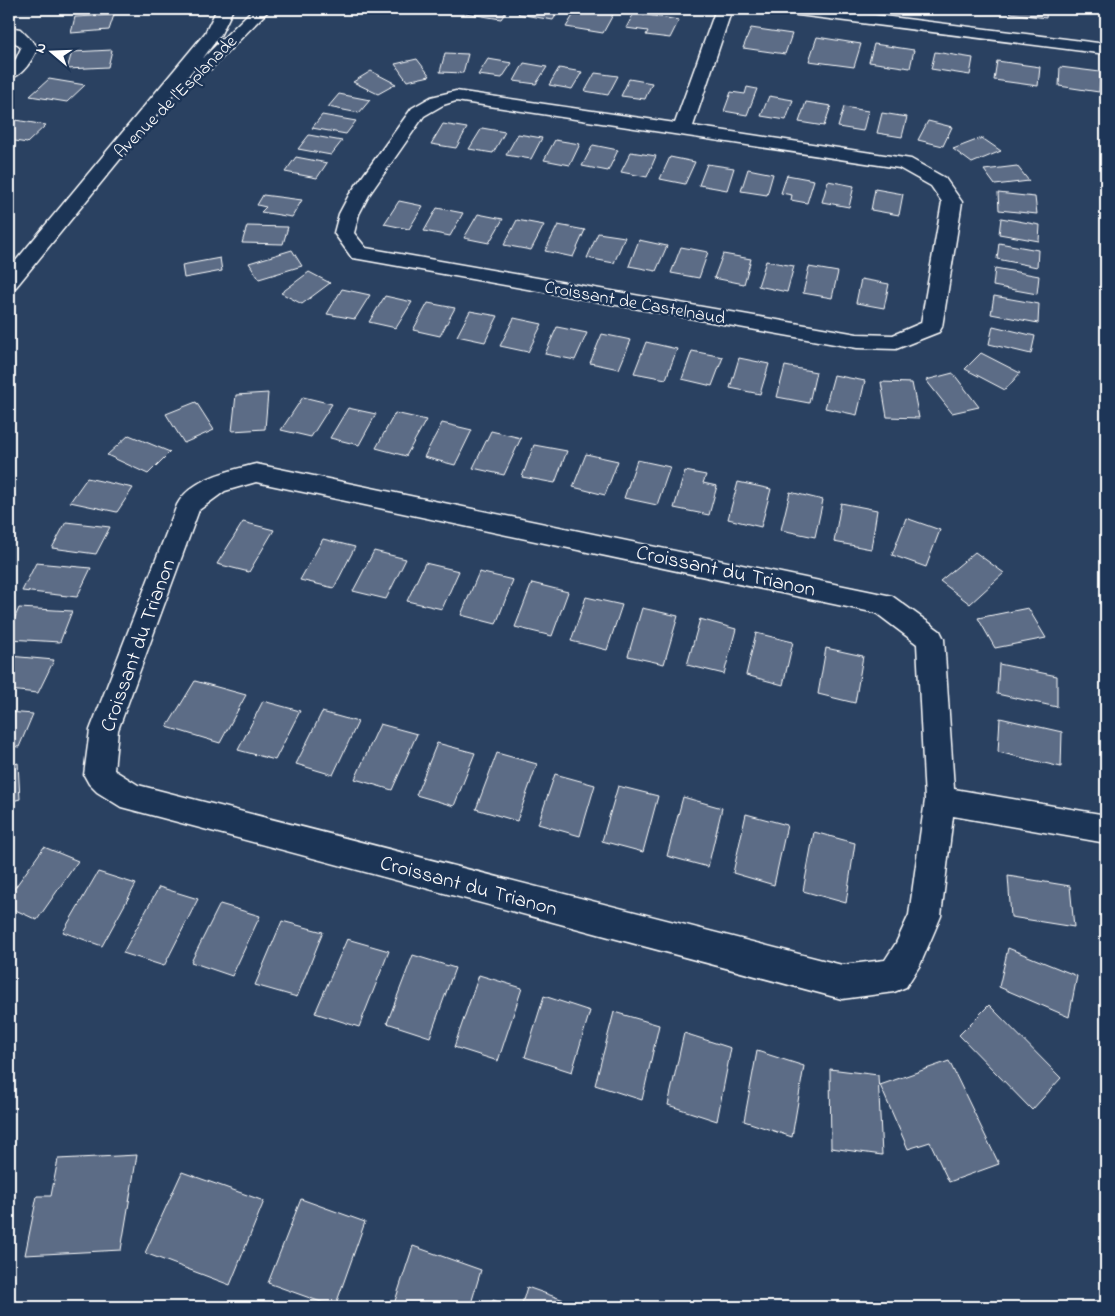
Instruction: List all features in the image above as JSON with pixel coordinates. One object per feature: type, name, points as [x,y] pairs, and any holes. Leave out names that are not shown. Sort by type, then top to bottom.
[{"type":"street","name":"Avenue de l'Esplanade","points":[[9,282],[213,34],[225,9]]},
{"type":"street","name":"Avenue de l'Esplanade","points":[[109,162],[262,9]]},
{"type":"street","points":[[682,130],[724,9]]},
{"type":"street","points":[[790,9],[970,24],[1106,49]]},
{"type":"street","points":[[9,32],[14,33],[30,47],[23,61],[9,74]]},
{"type":"street","name":"Croissant de Castelnaud","points":[[456,96],[682,130],[904,163],[938,182],[952,202],[931,327],[896,342],[857,341],[359,253],[344,233],[349,214],[359,195],[418,112],[437,101],[456,96]]},
{"type":"street","name":"Croissant du Trianon","points":[[256,473],[883,604],[930,639],[940,800],[925,916],[908,954],[894,975],[842,982],[132,797],[107,783],[99,775],[99,764],[104,730],[189,505],[217,484],[256,473]]},
{"type":"street","points":[[940,800],[1106,829]]},
{"type":"building","points":[[24,9],[57,9],[51,13]]},
{"type":"building","points":[[467,9],[508,9],[501,19],[464,13]]},
{"type":"building","points":[[522,9],[560,9],[553,20],[518,14]]},
{"type":"building","points":[[577,9],[615,11],[603,33],[566,27]]},
{"type":"building","points":[[1011,9],[1047,9],[1046,18],[1010,13]]},
{"type":"building","points":[[634,13],[679,20],[670,38],[646,35],[648,31],[626,28]]},
{"type":"building","points":[[114,15],[109,30],[71,33],[75,17]]},
{"type":"building","points":[[751,28],[792,34],[785,54],[743,48]]},
{"type":"building","points":[[817,37],[861,44],[854,67],[809,61]]},
{"type":"building","points":[[874,44],[914,50],[910,68],[869,62]]},
{"type":"building","points":[[112,50],[108,67],[67,69],[72,52]]},
{"type":"building","points":[[935,52],[973,58],[970,75],[931,69]]},
{"type":"building","points":[[445,53],[468,54],[463,73],[440,72]]},
{"type":"building","points":[[417,59],[430,76],[407,81],[395,64]]},
{"type":"building","points":[[488,59],[512,63],[502,78],[478,75]]},
{"type":"building","points":[[997,61],[1040,67],[1038,86],[994,80]]},
{"type":"building","points":[[524,63],[547,67],[536,84],[514,81]]},
{"type":"building","points":[[1060,67],[1100,72],[1099,92],[1059,86]]},
{"type":"building","points":[[559,68],[582,72],[572,89],[549,85]]},
{"type":"building","points":[[371,71],[396,84],[378,94],[353,82]]},
{"type":"building","points":[[595,73],[618,76],[608,95],[585,91]]},
{"type":"building","points":[[49,79],[85,85],[67,102],[30,96]]},
{"type":"building","points":[[629,79],[652,83],[645,99],[621,96]]},
{"type":"building","points":[[747,87],[757,89],[747,115],[724,111],[731,92],[745,94]]},
{"type":"building","points":[[339,94],[370,100],[359,113],[328,107]]},
{"type":"building","points":[[769,96],[793,100],[786,120],[761,116]]},
{"type":"building","points":[[806,102],[831,106],[824,126],[799,122]]},
{"type":"building","points":[[844,107],[868,111],[863,131],[838,127]]},
{"type":"building","points":[[882,113],[907,117],[902,137],[877,133]]},
{"type":"building","points":[[322,115],[356,121],[346,134],[312,128]]},
{"type":"building","points":[[9,119],[46,125],[27,143],[9,140]]},
{"type":"building","points":[[928,121],[952,127],[943,146],[918,140]]},
{"type":"building","points":[[443,124],[467,128],[456,148],[431,144]]},
{"type":"building","points":[[482,128],[505,132],[493,153],[469,149]]},
{"type":"building","points":[[518,134],[542,138],[531,159],[506,155]]},
{"type":"building","points":[[309,135],[342,141],[331,155],[298,149]]},
{"type":"building","points":[[982,138],[1001,151],[972,163],[953,149]]},
{"type":"building","points":[[555,140],[580,144],[570,165],[544,160]]},
{"type":"building","points":[[593,145],[618,150],[608,171],[582,166]]},
{"type":"building","points":[[631,152],[656,156],[647,177],[621,172]]},
{"type":"building","points":[[296,157],[327,163],[317,178],[285,172]]},
{"type":"building","points":[[670,157],[695,162],[685,184],[660,179]]},
{"type":"building","points":[[707,164],[734,168],[727,190],[699,185]]},
{"type":"building","points":[[1017,166],[1029,181],[995,185],[984,170]]},
{"type":"building","points":[[748,169],[773,174],[767,195],[741,191]]},
{"type":"building","points":[[787,175],[814,180],[807,203],[791,200],[792,195],[781,193]]},
{"type":"building","points":[[828,181],[854,186],[849,207],[822,202]]},
{"type":"building","points":[[875,189],[903,194],[899,215],[871,210]]},
{"type":"building","points":[[998,193],[1035,197],[1037,214],[999,210]]},
{"type":"building","points":[[263,195],[302,200],[292,217],[261,212],[266,207],[257,205]]},
{"type":"building","points":[[399,201],[423,206],[409,229],[384,224]]},
{"type":"building","points":[[437,208],[463,213],[450,236],[424,231]]},
{"type":"building","points":[[478,214],[503,219],[489,243],[464,238]]},
{"type":"building","points":[[1001,218],[1040,225],[1039,241],[999,234]]},
{"type":"building","points":[[517,220],[544,225],[531,250],[504,245]]},
{"type":"building","points":[[558,225],[585,230],[573,257],[545,251]]},
{"type":"building","points":[[247,226],[288,227],[283,244],[242,243]]},
{"type":"building","points":[[598,233],[625,237],[614,263],[587,258]]},
{"type":"building","points":[[639,240],[667,246],[656,271],[629,266]]},
{"type":"building","points":[[999,243],[1038,250],[1037,267],[997,259]]},
{"type":"building","points":[[681,247],[708,252],[699,278],[671,273]]},
{"type":"building","points":[[292,250],[302,266],[259,279],[249,263]]},
{"type":"building","points":[[723,254],[751,259],[744,284],[714,278]]},
{"type":"building","points":[[220,258],[222,271],[184,278],[182,265]]},
{"type":"building","points":[[766,261],[794,266],[787,292],[758,286]]},
{"type":"building","points":[[809,267],[838,272],[832,298],[803,293]]},
{"type":"building","points":[[995,268],[1039,276],[1037,294],[993,286]]},
{"type":"building","points":[[309,272],[330,283],[302,304],[281,293]]},
{"type":"building","points":[[861,279],[889,284],[884,308],[856,303]]},
{"type":"building","points":[[342,289],[370,295],[355,319],[327,314]]},
{"type":"building","points":[[385,296],[412,302],[396,328],[369,322]]},
{"type":"building","points":[[994,296],[1039,304],[1038,323],[991,314]]},
{"type":"building","points":[[428,303],[455,308],[440,336],[413,330]]},
{"type":"building","points":[[470,311],[498,316],[485,342],[457,336]]},
{"type":"building","points":[[514,318],[542,324],[528,352],[500,346]]},
{"type":"building","points":[[993,326],[1035,336],[1031,354],[989,344]]},
{"type":"building","points":[[557,327],[587,333],[575,360],[545,354]]},
{"type":"building","points":[[602,334],[631,340],[619,369],[590,363]]},
{"type":"building","points":[[646,342],[677,349],[666,379],[634,373]]},
{"type":"building","points":[[692,351],[723,357],[712,386],[682,379]]},
{"type":"building","points":[[981,353],[1020,373],[1005,390],[965,369]]},
{"type":"building","points":[[739,358],[769,364],[760,394],[730,388]]},
{"type":"building","points":[[785,366],[816,372],[809,403],[777,397]]},
{"type":"building","points":[[953,373],[979,407],[952,413],[926,380]]},
{"type":"building","points":[[834,375],[865,381],[857,415],[825,408]]},
{"type":"building","points":[[881,382],[912,383],[919,418],[887,417]]},
{"type":"building","points":[[268,393],[265,429],[232,431],[236,395]]},
{"type":"building","points":[[303,397],[332,404],[311,437],[281,430]]},
{"type":"building","points":[[196,402],[214,430],[184,443],[166,414]]},
{"type":"building","points":[[348,408],[376,414],[359,445],[330,438]]},
{"type":"building","points":[[395,413],[426,420],[406,456],[376,448]]},
{"type":"building","points":[[442,423],[472,430],[455,465],[424,457]]},
{"type":"building","points":[[491,431],[521,438],[504,475],[473,468]]},
{"type":"building","points":[[129,435],[170,452],[148,474],[107,455]]},
{"type":"building","points":[[534,445],[567,451],[555,483],[522,477]]},
{"type":"building","points":[[586,454],[618,461],[605,495],[573,487]]},
{"type":"building","points":[[637,460],[670,467],[657,505],[624,498]]},
{"type":"building","points":[[685,471],[706,475],[703,483],[717,486],[709,515],[674,508]]},
{"type":"building","points":[[87,478],[133,488],[117,512],[70,502]]},
{"type":"building","points":[[738,482],[771,489],[761,527],[728,519]]},
{"type":"building","points":[[790,492],[823,500],[815,537],[781,530]]},
{"type":"building","points":[[841,503],[877,510],[871,549],[834,542]]},
{"type":"building","points":[[906,518],[940,530],[926,567],[892,555]]},
{"type":"building","points":[[66,522],[110,527],[96,554],[52,548]]},
{"type":"building","points":[[243,522],[274,530],[249,572],[217,564]]},
{"type":"building","points":[[323,539],[355,547],[334,588],[300,580]]},
{"type":"building","points":[[374,551],[406,559],[386,599],[353,591]]},
{"type":"building","points":[[975,552],[1004,573],[970,604],[940,581]]},
{"type":"building","points":[[36,563],[91,568],[77,597],[22,591]]},
{"type":"building","points":[[425,563],[459,571],[442,609],[407,601]]},
{"type":"building","points":[[479,572],[513,580],[496,624],[461,615]]},
{"type":"building","points":[[532,583],[568,592],[552,636],[515,627]]},
{"type":"building","points":[[586,597],[622,605],[607,650],[571,641]]},
{"type":"building","points":[[19,608],[72,611],[60,642],[9,639],[9,631]]},
{"type":"building","points":[[642,608],[678,616],[664,664],[628,656]]},
{"type":"building","points":[[1028,608],[1046,638],[995,648],[978,618]]},
{"type":"building","points":[[700,619],[736,629],[724,674],[687,665]]},
{"type":"building","points":[[756,633],[793,642],[783,685],[746,675]]},
{"type":"building","points":[[826,648],[863,656],[855,703],[818,694]]},
{"type":"building","points":[[9,656],[54,660],[38,693],[9,690]]},
{"type":"building","points":[[999,664],[1057,676],[1057,707],[997,694]]},
{"type":"building","points":[[195,681],[246,695],[220,743],[167,727]]},
{"type":"building","points":[[263,701],[300,711],[275,760],[238,750]]},
{"type":"building","points":[[9,712],[33,714],[19,747],[9,746]]},
{"type":"building","points":[[322,712],[358,722],[333,775],[296,764]]},
{"type":"building","points":[[1000,718],[1062,732],[1061,767],[998,752]]},
{"type":"building","points":[[380,724],[417,734],[392,790],[355,779]]},
{"type":"building","points":[[437,743],[475,753],[454,806],[416,795]]},
{"type":"building","points":[[497,753],[537,764],[517,821],[476,809]]},
{"type":"building","points":[[18,763],[20,799],[9,802],[9,766]]},
{"type":"building","points":[[555,774],[595,785],[580,836],[538,824]]},
{"type":"building","points":[[618,786],[658,796],[643,852],[602,841]]},
{"type":"building","points":[[683,797],[722,808],[708,867],[667,856]]},
{"type":"building","points":[[746,814],[787,825],[774,885],[733,873]]},
{"type":"building","points":[[814,832],[855,843],[846,903],[803,891]]},
{"type":"building","points":[[44,847],[78,861],[37,920],[9,907],[9,896]]},
{"type":"building","points":[[98,872],[136,884],[102,946],[63,932]]},
{"type":"building","points":[[1008,876],[1070,886],[1074,927],[1011,917]]},
{"type":"building","points":[[159,887],[198,899],[164,966],[123,953]]},
{"type":"building","points":[[220,904],[260,916],[232,976],[191,962]]},
{"type":"building","points":[[282,921],[323,932],[297,997],[255,985]]},
{"type":"building","points":[[347,939],[389,951],[359,1027],[315,1013]]},
{"type":"building","points":[[1008,948],[1077,976],[1069,1017],[999,987]]},
{"type":"building","points":[[413,955],[455,968],[430,1037],[387,1023]]},
{"type":"building","points":[[479,975],[522,988],[498,1061],[454,1047]]},
{"type":"building","points":[[544,996],[590,1011],[572,1072],[525,1057]]},
{"type":"building","points":[[989,1005],[1061,1078],[1032,1110],[959,1035]]},
{"type":"building","points":[[614,1012],[659,1025],[642,1100],[595,1085]]},
{"type":"building","points":[[684,1033],[731,1048],[717,1121],[668,1105]]},
{"type":"building","points":[[757,1051],[804,1066],[792,1137],[744,1121]]},
{"type":"building","points":[[949,1061],[999,1164],[949,1182],[930,1142],[908,1149],[880,1085]]},
{"type":"building","points":[[830,1069],[878,1075],[882,1155],[831,1148]]},
{"type":"building","points":[[137,1155],[121,1250],[25,1255],[37,1196],[51,1196],[58,1159]]},
{"type":"building","points":[[182,1172],[264,1201],[230,1285],[145,1253]]},
{"type":"building","points":[[301,1199],[365,1222],[335,1307],[268,1283]]},
{"type":"building","points":[[413,1246],[481,1270],[470,1307],[393,1307]]},
{"type":"building","points":[[527,1287],[584,1307],[521,1307]]},
{"type":"building","points":[[493,1300],[514,1307],[491,1307]]}]
